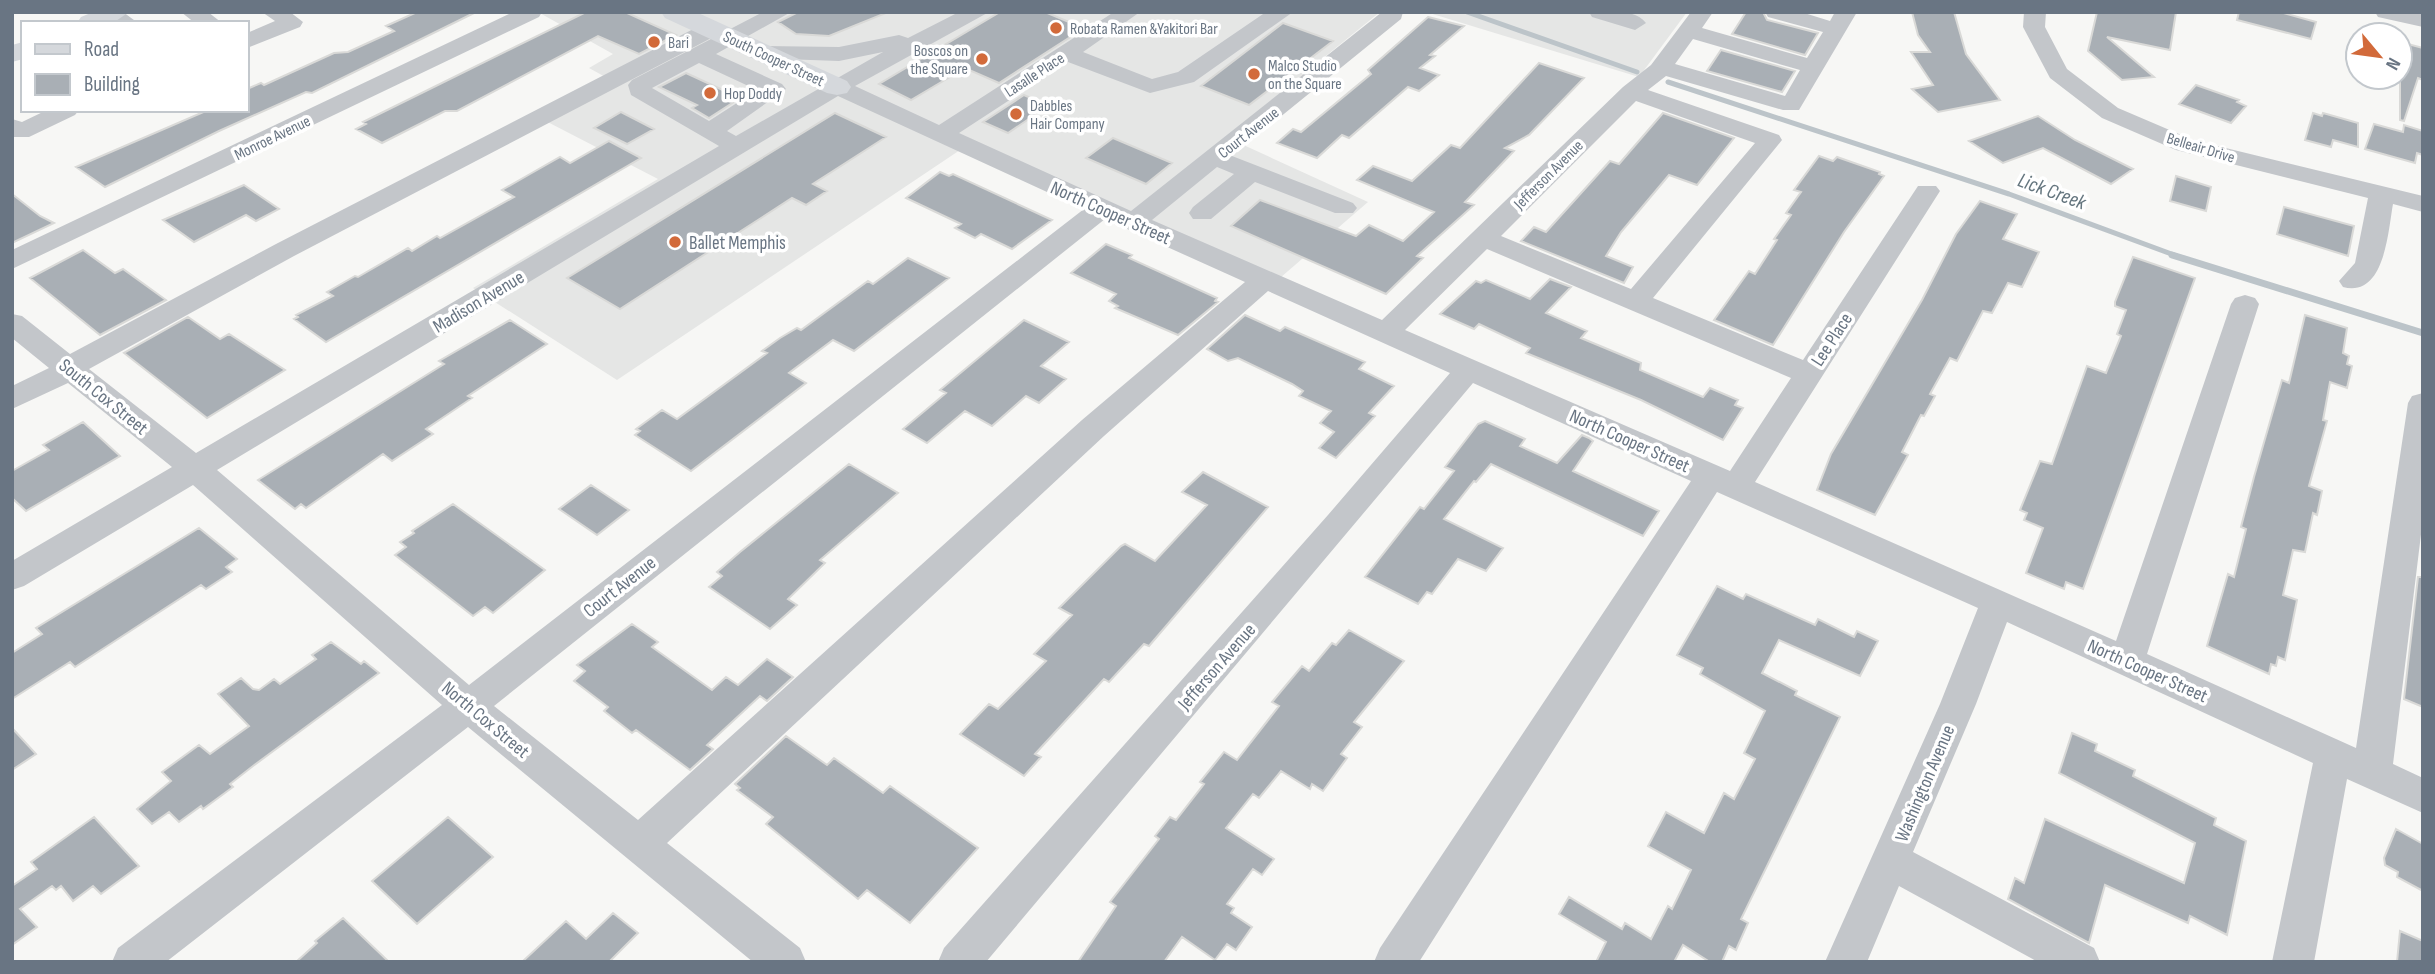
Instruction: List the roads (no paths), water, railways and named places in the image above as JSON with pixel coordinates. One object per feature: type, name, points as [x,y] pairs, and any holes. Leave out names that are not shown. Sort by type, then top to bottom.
[{"type":"main road","name":"South Cooper Street","points":[[674,12],[837,87]]},
{"type":"street","points":[[192,12],[208,21]]},
{"type":"street","points":[[248,40],[282,17],[317,12]]},
{"type":"street","name":"Monroe Avenue","points":[[12,261],[531,12]]},
{"type":"street","points":[[12,399],[285,250],[721,34],[780,12]]},
{"type":"street","name":"Madison Avenue","points":[[12,577],[837,87],[946,24],[978,12]]},
{"type":"street","points":[[1066,53],[1150,86],[1186,77],[1253,29],[1282,12]]},
{"type":"street","points":[[1600,12],[1635,23]]},
{"type":"street","points":[[1661,67],[1791,104],[1841,20],[1776,12]]},
{"type":"street","name":"Belleair Drive","points":[[2035,12],[2034,27],[2058,73],[2110,113],[2185,145],[2423,204]]},
{"type":"street","points":[[2386,12],[2423,21]]},
{"type":"street","name":"Lasalle Place","points":[[940,135],[1066,53],[1110,14]]},
{"type":"street","name":"Court Avenue","points":[[1134,222],[1393,14]]},
{"type":"street","points":[[1696,21],[1814,67]]},
{"type":"street","name":"Jefferson Avenue","points":[[1387,332],[1631,92],[1661,67],[1696,21]]},
{"type":"street","points":[[764,53],[839,54],[876,48],[946,24]]},
{"type":"street","points":[[721,34],[698,54],[650,78],[639,90],[738,147]]},
{"type":"street","points":[[698,54],[774,89],[710,131]]},
{"type":"street","name":"North Cooper Street","points":[[837,87],[1264,280],[1997,602],[2423,796]]},
{"type":"street","points":[[1631,92],[1770,140],[1636,301]]},
{"type":"street","points":[[15,131],[62,112]]},
{"type":"street","points":[[1215,158],[1344,208]]},
{"type":"street","points":[[1202,213],[1253,171]]},
{"type":"street","name":"Lee Place","points":[[1395,962],[1723,481],[1809,374],[1927,191]]},
{"type":"street","points":[[2353,281],[2368,265],[2382,194]]},
{"type":"street","name":"Court Avenue","points":[[133,962],[468,706],[1102,208]]},
{"type":"street","points":[[1483,238],[1809,374]]},
{"type":"street","points":[[639,844],[1093,428],[1264,280]]},
{"type":"street","points":[[2127,661],[2245,304]]},
{"type":"street","name":"South Cox Street","points":[[12,323],[195,469]]},
{"type":"street","name":"Jefferson Avenue","points":[[959,962],[1339,524],[1469,369]]},
{"type":"street","points":[[2374,774],[2375,741],[2414,532],[2423,403]]},
{"type":"street","name":"North Cox Street","points":[[195,469],[468,706],[785,962]]},
{"type":"street","name":"Washington Avenue","points":[[1846,962],[1958,704],[1997,602]]},
{"type":"street","points":[[2293,962],[2333,755]]},
{"type":"street","points":[[1890,860],[2078,962]]},
{"type":"waterway","name":"Lick Creek","points":[[1467,12],[1637,72]]},
{"type":"waterway","name":"Lick Creek","points":[[1668,82],[2009,194],[2177,256]]},
{"type":"waterway","name":"Lick Creek","points":[[2172,255],[2423,333]]},
{"type":"place","name":"Robata Ramen &Yakitori Bar","points":[[1056,28]]},
{"type":"place","name":"Bari","points":[[654,42]]},
{"type":"place","name":"Boscos on the Square","points":[[982,59]]},
{"type":"place","name":"Malco Studio on the Square","points":[[1254,74]]},
{"type":"place","name":"Hop Doddy","points":[[710,93]]},
{"type":"place","name":"Dabbles Hair Company","points":[[1016,114]]},
{"type":"place","name":"Ballet Memphis","points":[[675,242]]}]
